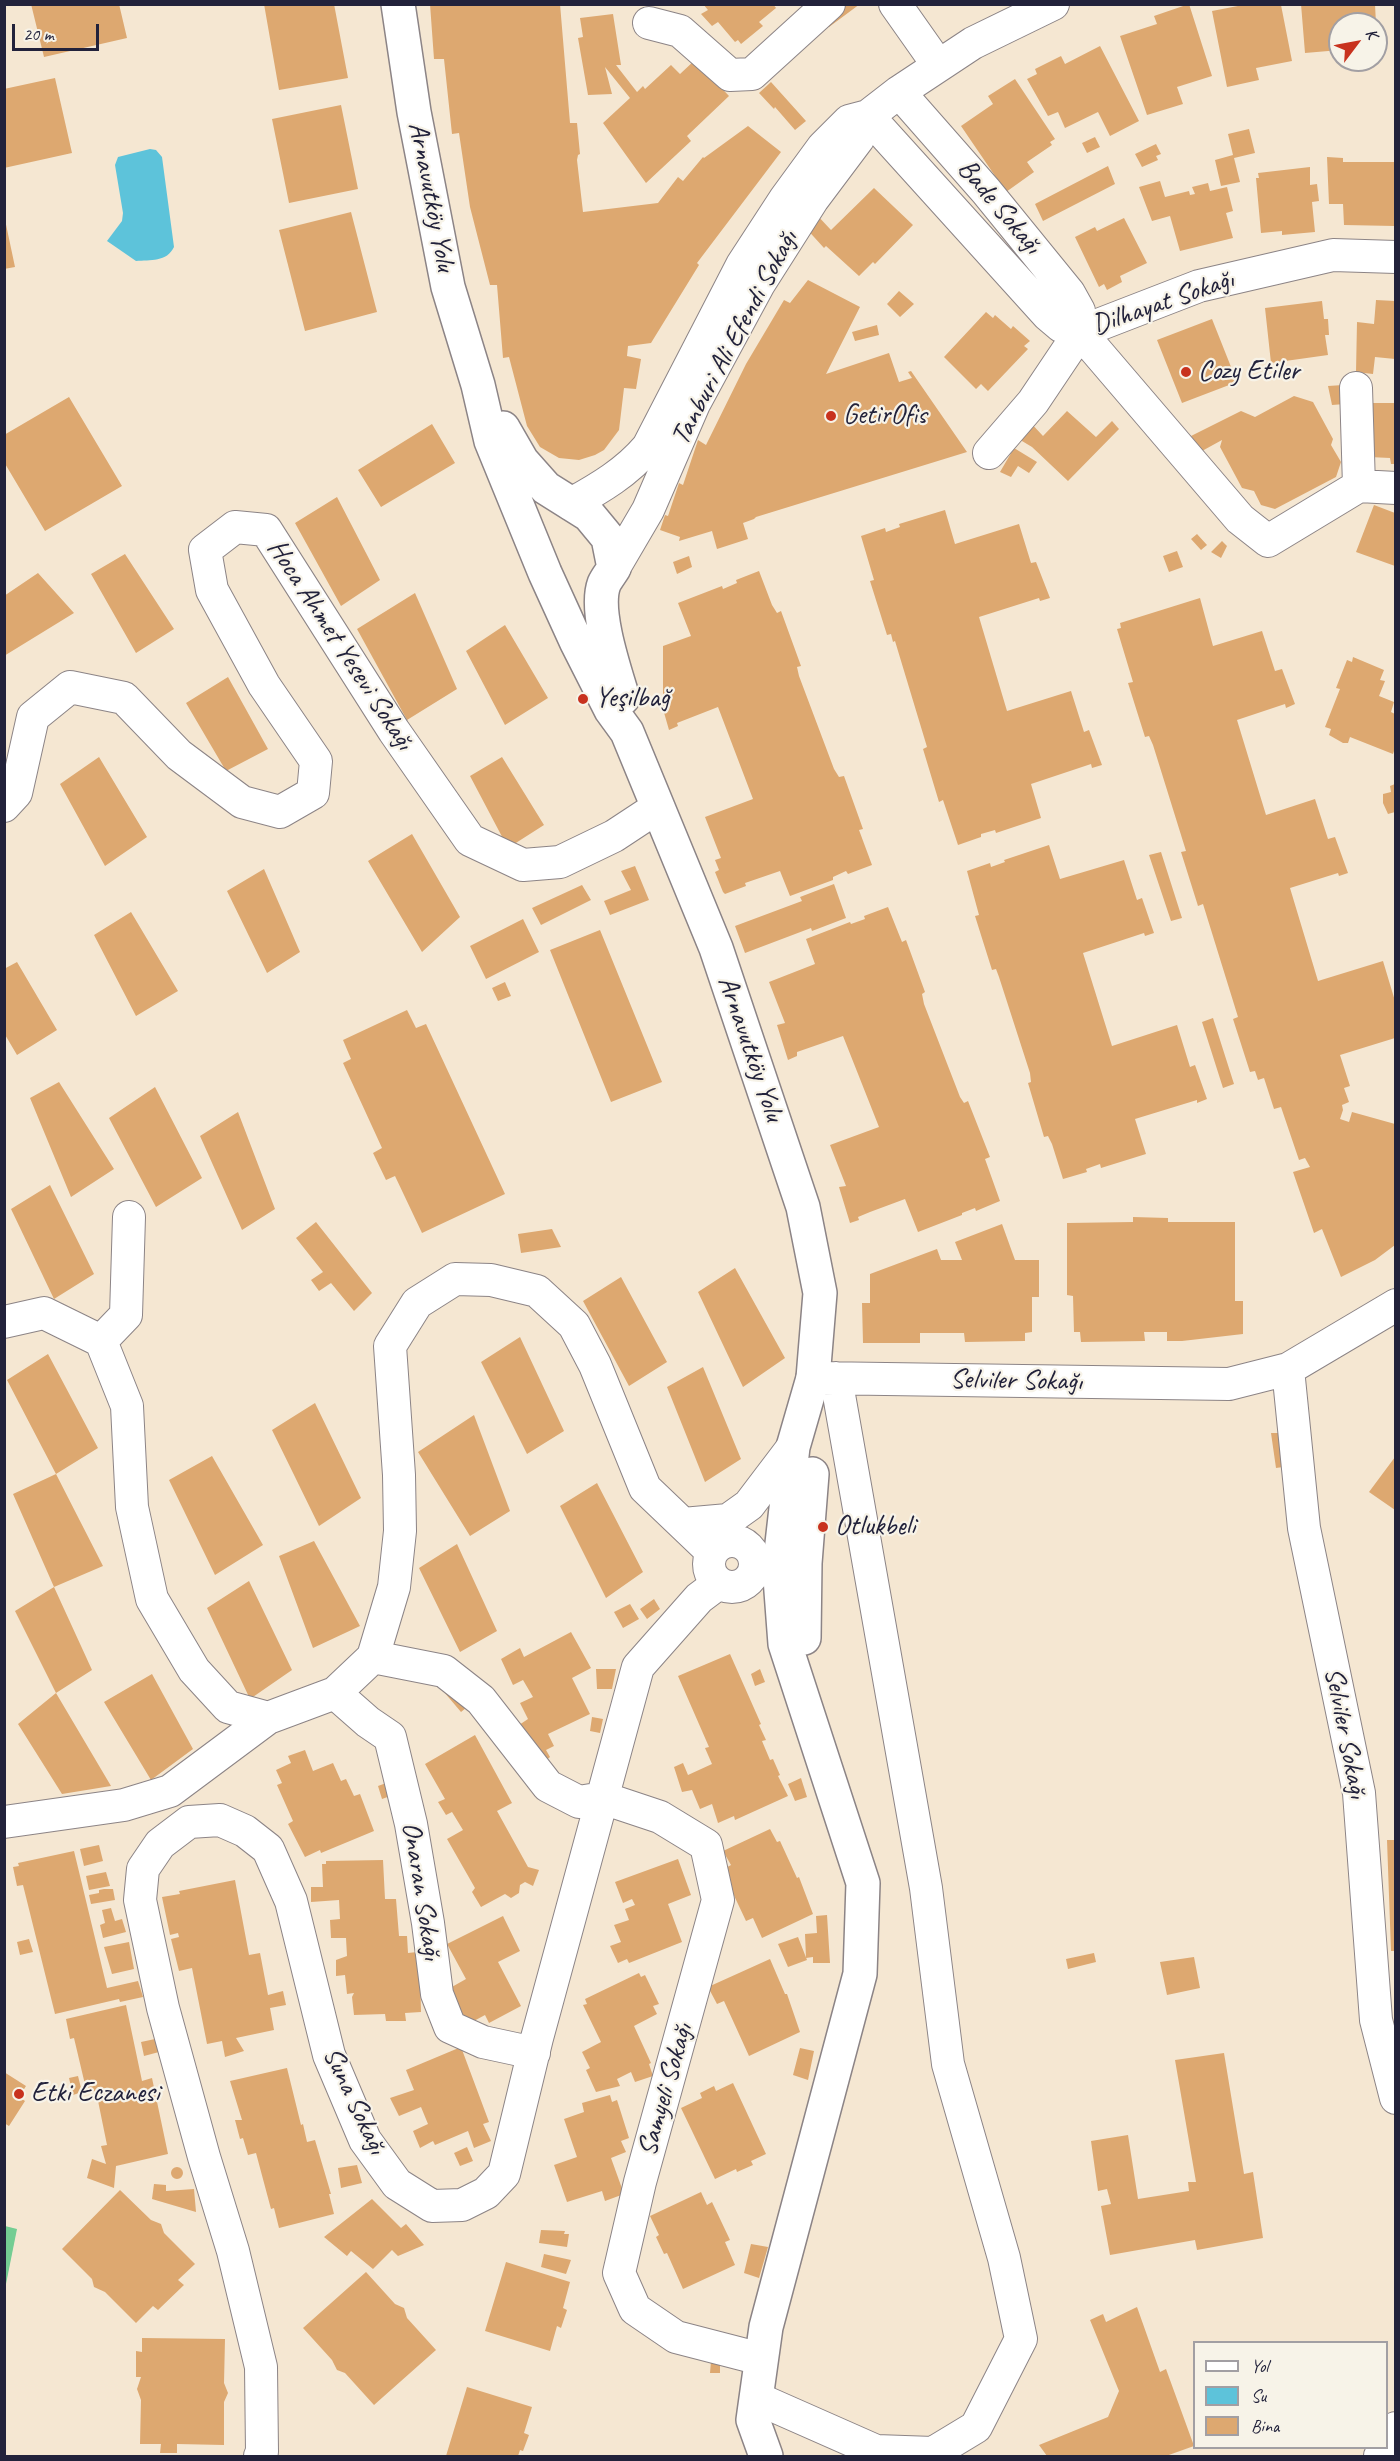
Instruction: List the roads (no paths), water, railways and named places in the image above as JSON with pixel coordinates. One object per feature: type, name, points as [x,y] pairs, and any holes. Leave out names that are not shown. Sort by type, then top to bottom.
[{"type":"main road","name":"Arnavutköy Yolu","points":[[398,4],[414,112],[448,287],[478,385]]},
{"type":"main road","points":[[478,385],[522,461],[546,488],[589,515],[608,538],[608,577],[603,615],[609,656],[627,711],[627,732]]},
{"type":"main road","points":[[478,385],[491,441],[551,584],[601,690],[627,732]]},
{"type":"main road","points":[[534,544],[540,526],[571,504]]},
{"type":"main road","points":[[551,584],[564,591],[578,592],[608,577]]},
{"type":"main road","name":"Arnavutköy Yolu","points":[[627,732],[716,948],[803,1207],[820,1293],[824,1378]]},
{"type":"main road","points":[[765,2457],[753,2420],[766,2327],[860,1974],[863,1883],[803,1699],[806,1676],[803,1620],[789,1564],[793,1447],[824,1378]]},
{"type":"main road","points":[[789,1564],[824,1378]]},
{"type":"street","points":[[649,23],[680,31],[730,75],[752,74],[829,4]]},
{"type":"street","points":[[895,4],[938,65]]},
{"type":"street","name":"Tanburi Ali Efendi Sokağı","points":[[571,504],[606,486],[635,463],[648,447],[742,265],[785,199],[823,147],[849,121],[868,116],[899,92],[973,43],[1053,4]]},
{"type":"street","name":"Bade Sokağı","points":[[899,92],[986,191],[1069,293],[1079,311],[1080,332]]},
{"type":"street","name":"Tanburi Ali Efendi Sokağı","points":[[608,577],[648,510],[694,404],[759,284],[813,199],[858,139],[868,116]]},
{"type":"street","name":"Bade Sokağı","points":[[868,116],[1048,315],[1061,326],[1080,332],[1240,519],[1268,541],[1359,486]]},
{"type":"street","name":"Dilhayat Sokağı","points":[[989,453],[1033,402],[1080,332],[1199,286],[1333,255],[1395,257]]},
{"type":"street","points":[[1356,387],[1359,486],[1395,489]]},
{"type":"street","name":"Hoca Ahmet Yesevi Sokağı","points":[[4,806],[16,793],[33,717],[70,687],[124,698],[179,755],[242,802],[280,812],[313,793],[316,761],[264,684],[212,591],[205,550],[235,527],[266,530],[394,731],[470,840],[523,865],[560,862],[614,836],[658,807]]},
{"type":"street","points":[[101,1341],[126,1315],[129,1217]]},
{"type":"street","points":[[4,1822],[124,1805],[170,1791],[268,1718],[335,1693],[373,1658],[394,1587],[400,1531],[399,1475],[390,1346],[417,1303],[455,1279],[491,1280],[537,1291],[574,1325],[595,1365],[645,1488],[683,1524],[724,1546],[789,1564]]},
{"type":"street","name":"Selviler Sokağı","points":[[824,1378],[1229,1384],[1288,1369],[1395,1305]]},
{"type":"street","points":[[4,1322],[44,1313],[101,1341],[128,1406],[132,1507],[152,1599],[194,1670],[228,1707],[268,1718]]},
{"type":"street","name":"Selviler Sokağı","points":[[1288,1369],[1304,1528],[1359,1793],[1376,2020],[1395,2097]]},
{"type":"street","points":[[756,2398],[876,2451],[933,2453],[976,2427],[1021,2339],[1004,2258],[948,2064],[926,1888],[824,1378]]},
{"type":"street","points":[[683,1524],[728,1520],[749,1505],[793,1447]]},
{"type":"street","points":[[724,1546],[709,1565],[710,1572],[731,1583],[789,1564]]},
{"type":"street","points":[[724,1546],[750,1549],[754,1556],[754,1572],[731,1583]]},
{"type":"street","name":"Suna Sokağı","points":[[189,1822],[220,1820],[245,1831],[268,1849],[291,1901],[329,2055],[365,2140],[397,2184],[432,2206],[462,2205],[486,2193],[504,2174],[534,2053],[638,1667],[699,1598],[731,1583]]},
{"type":"street","points":[[373,1658],[444,1671],[481,1700],[548,1786],[579,1802],[603,1798]]},
{"type":"street","name":"Onaran Sokağı","points":[[335,1693],[368,1722],[390,1737],[411,1824],[428,1923],[437,1995],[450,2026],[483,2042],[534,2053]]},
{"type":"street","points":[[170,1791],[189,1822],[160,1844],[143,1869],[140,1900],[163,2008],[204,2157],[233,2251],[261,2367],[262,2452],[260,2457]]},
{"type":"street","name":"Samyeli Sokağı","points":[[603,1798],[660,1816],[706,1845],[718,1900],[640,2182],[619,2273],[635,2308],[676,2337],[761,2359]]},
{"type":"street","points":[[1388,2442],[1395,2428]]},
{"type":"water","points":[[150,149],[156,150],[162,157],[174,247],[163,258],[136,261],[107,241],[122,221],[123,213],[115,165],[118,157]]},
{"type":"place","name":"Cozy Etiler","points":[[1186,372]]},
{"type":"place","name":"GetirOfis","points":[[831,416]]},
{"type":"place","name":"Yeşilbağ","points":[[583,699]]},
{"type":"place","name":"Otlukbeli","points":[[823,1527]]},
{"type":"place","name":"Etki Eczanesi","points":[[19,2094]]}]
